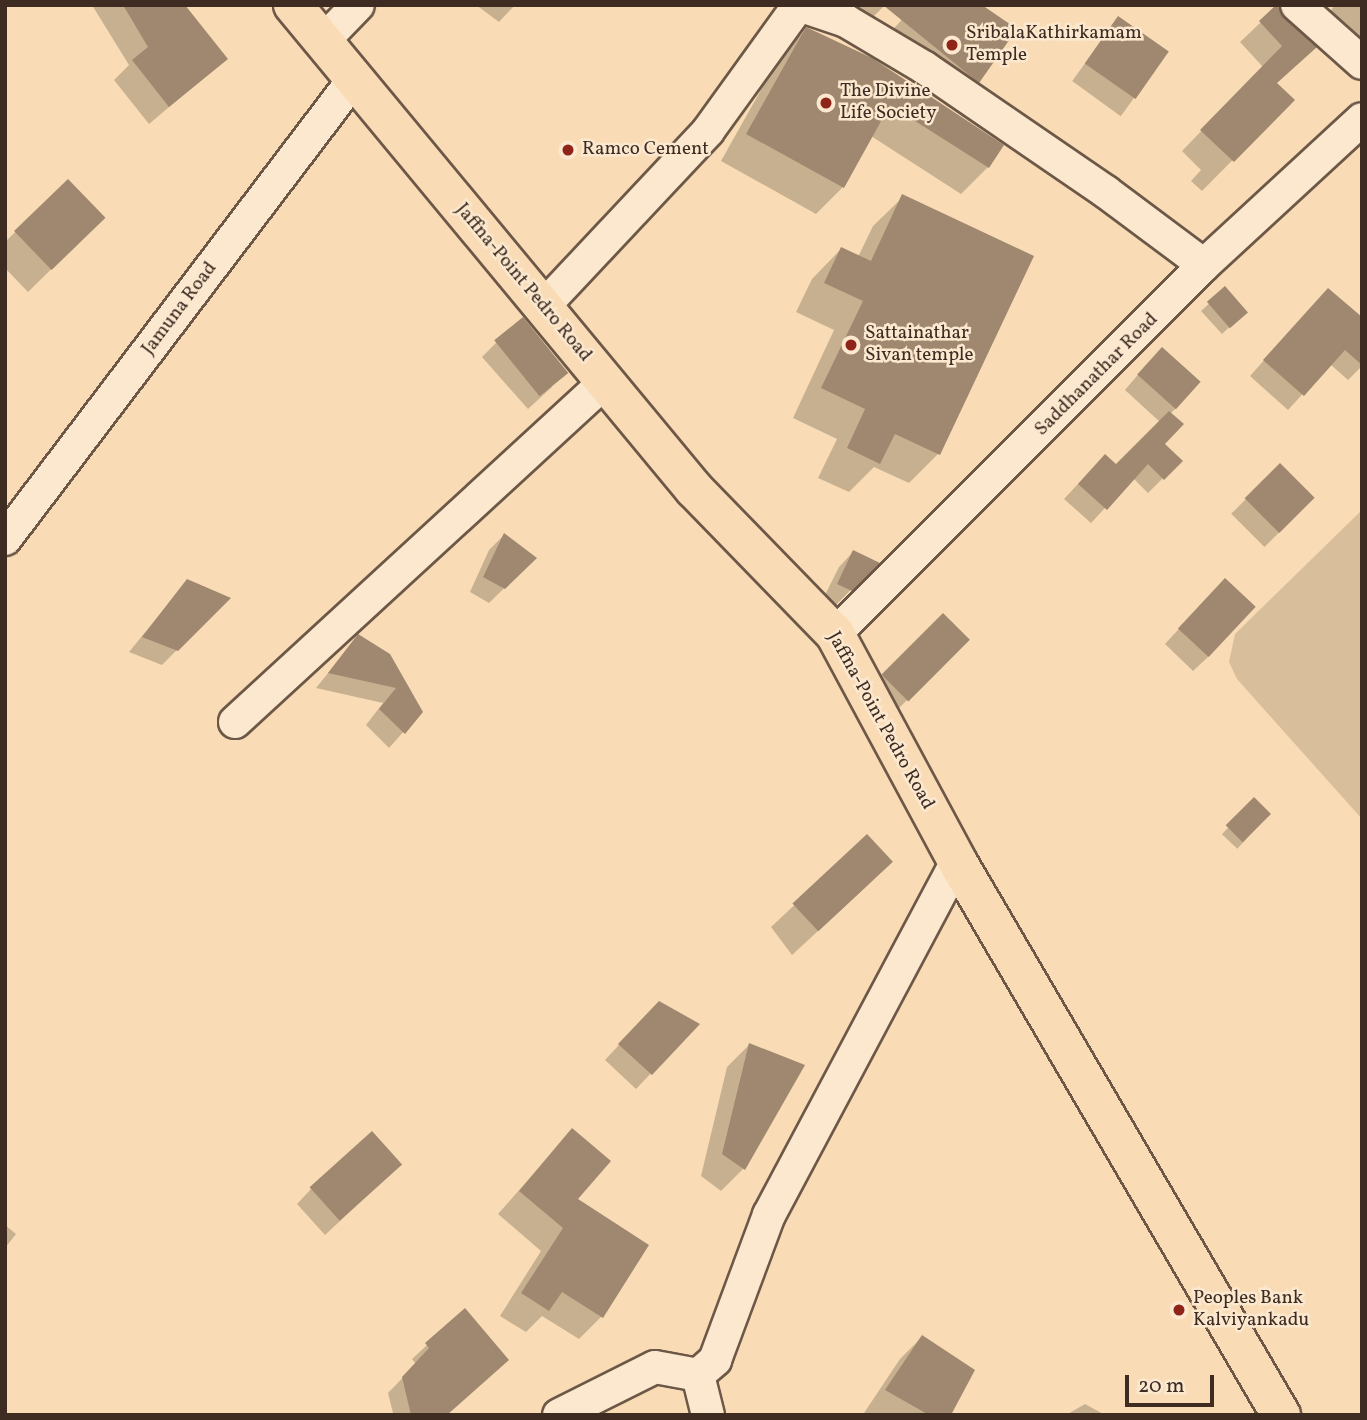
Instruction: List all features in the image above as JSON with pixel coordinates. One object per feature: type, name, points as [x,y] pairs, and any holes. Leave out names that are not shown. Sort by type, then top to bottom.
[{"type":"main road","name":"Jaffna-Point Pedro Road","points":[[293,5],[694,489],[835,634],[957,861],[1281,1415]]},
{"type":"street","points":[[323,41],[358,5]]},
{"type":"street","points":[[543,307],[708,131],[799,5],[845,21],[925,68],[1106,192],[1204,265]]},
{"type":"street","points":[[1297,5],[1362,63]]},
{"type":"street","name":"Jamuna Road","points":[[5,540],[354,79]]},
{"type":"street","name":"Saddhanathar Road","points":[[835,634],[1204,265],[1362,119]]},
{"type":"street","points":[[235,722],[605,382]]},
{"type":"street","points":[[698,1375],[715,1360],[769,1215],[957,861]]},
{"type":"street","points":[[559,1415],[654,1367],[698,1375]]},
{"type":"street","points":[[698,1375],[708,1415]]},
{"type":"shaded area","points":[[1362,510],[1362,819],[1237,679],[1229,662],[1235,634]]},
{"type":"building","points":[[123,5],[185,5],[228,59],[169,107],[132,60],[148,47]]},
{"type":"building","points":[[883,5],[982,5],[1017,29],[979,83]]},
{"type":"building","points":[[1276,5],[1317,47],[1277,83],[1295,100],[1234,162],[1200,130],[1282,46],[1259,21]]},
{"type":"building","points":[[1118,16],[1169,52],[1136,99],[1085,64]]},
{"type":"building","points":[[806,27],[872,58],[1004,145],[989,168],[890,105],[844,188],[746,134]]},
{"type":"building","points":[[68,179],[106,218],[52,270],[14,231]]},
{"type":"building","points":[[902,194],[1034,256],[940,455],[895,434],[880,464],[847,448],[865,409],[821,388],[863,301],[824,283],[841,247],[871,261]]},
{"type":"building","points":[[1225,286],[1248,312],[1230,328],[1207,302]]},
{"type":"building","points":[[1328,288],[1362,317],[1362,365],[1345,350],[1304,396],[1263,360]]},
{"type":"building","points":[[523,317],[568,373],[540,396],[494,340]]},
{"type":"building","points":[[1162,347],[1201,382],[1176,409],[1137,374]]},
{"type":"building","points":[[1169,411],[1184,424],[1165,444],[1183,461],[1164,480],[1148,464],[1107,510],[1078,484],[1105,454],[1116,464]]},
{"type":"building","points":[[1280,463],[1315,498],[1279,533],[1245,498]]},
{"type":"building","points":[[504,533],[537,558],[505,589],[483,577]]},
{"type":"building","points":[[853,550],[880,563],[852,591],[837,584]]},
{"type":"building","points":[[1225,578],[1256,607],[1209,657],[1178,628]]},
{"type":"building","points":[[187,579],[231,598],[178,651],[142,637]]},
{"type":"building","points":[[943,613],[970,640],[908,701],[881,675]]},
{"type":"building","points":[[358,634],[390,654],[423,712],[405,734],[379,709],[396,688],[328,673]]},
{"type":"building","points":[[1254,797],[1271,814],[1243,842],[1226,825]]},
{"type":"building","points":[[867,834],[893,862],[818,931],[792,904]]},
{"type":"building","points":[[659,1001],[700,1024],[652,1075],[618,1044]]},
{"type":"building","points":[[749,1043],[805,1065],[745,1170],[722,1154]]},
{"type":"building","points":[[572,1128],[611,1161],[578,1199],[649,1245],[603,1318],[562,1292],[549,1311],[521,1293],[563,1228],[519,1191]]},
{"type":"building","points":[[372,1131],[402,1164],[340,1221],[310,1187]]},
{"type":"building","points":[[465,1308],[509,1360],[447,1415],[411,1415],[402,1377],[429,1348],[425,1343]]},
{"type":"building","points":[[922,1335],[975,1370],[951,1415],[929,1415],[885,1390]]},
{"type":"place","name":"SribalaKathirkamam Temple","points":[[952,45]]},
{"type":"place","name":"The Divine Life Society","points":[[826,103]]},
{"type":"place","name":"Ramco Cement","points":[[568,150]]},
{"type":"place","name":"Sattainathar Sivan temple","points":[[851,345]]},
{"type":"place","name":"Peoples Bank Kalviyankadu","points":[[1179,1310]]}]
